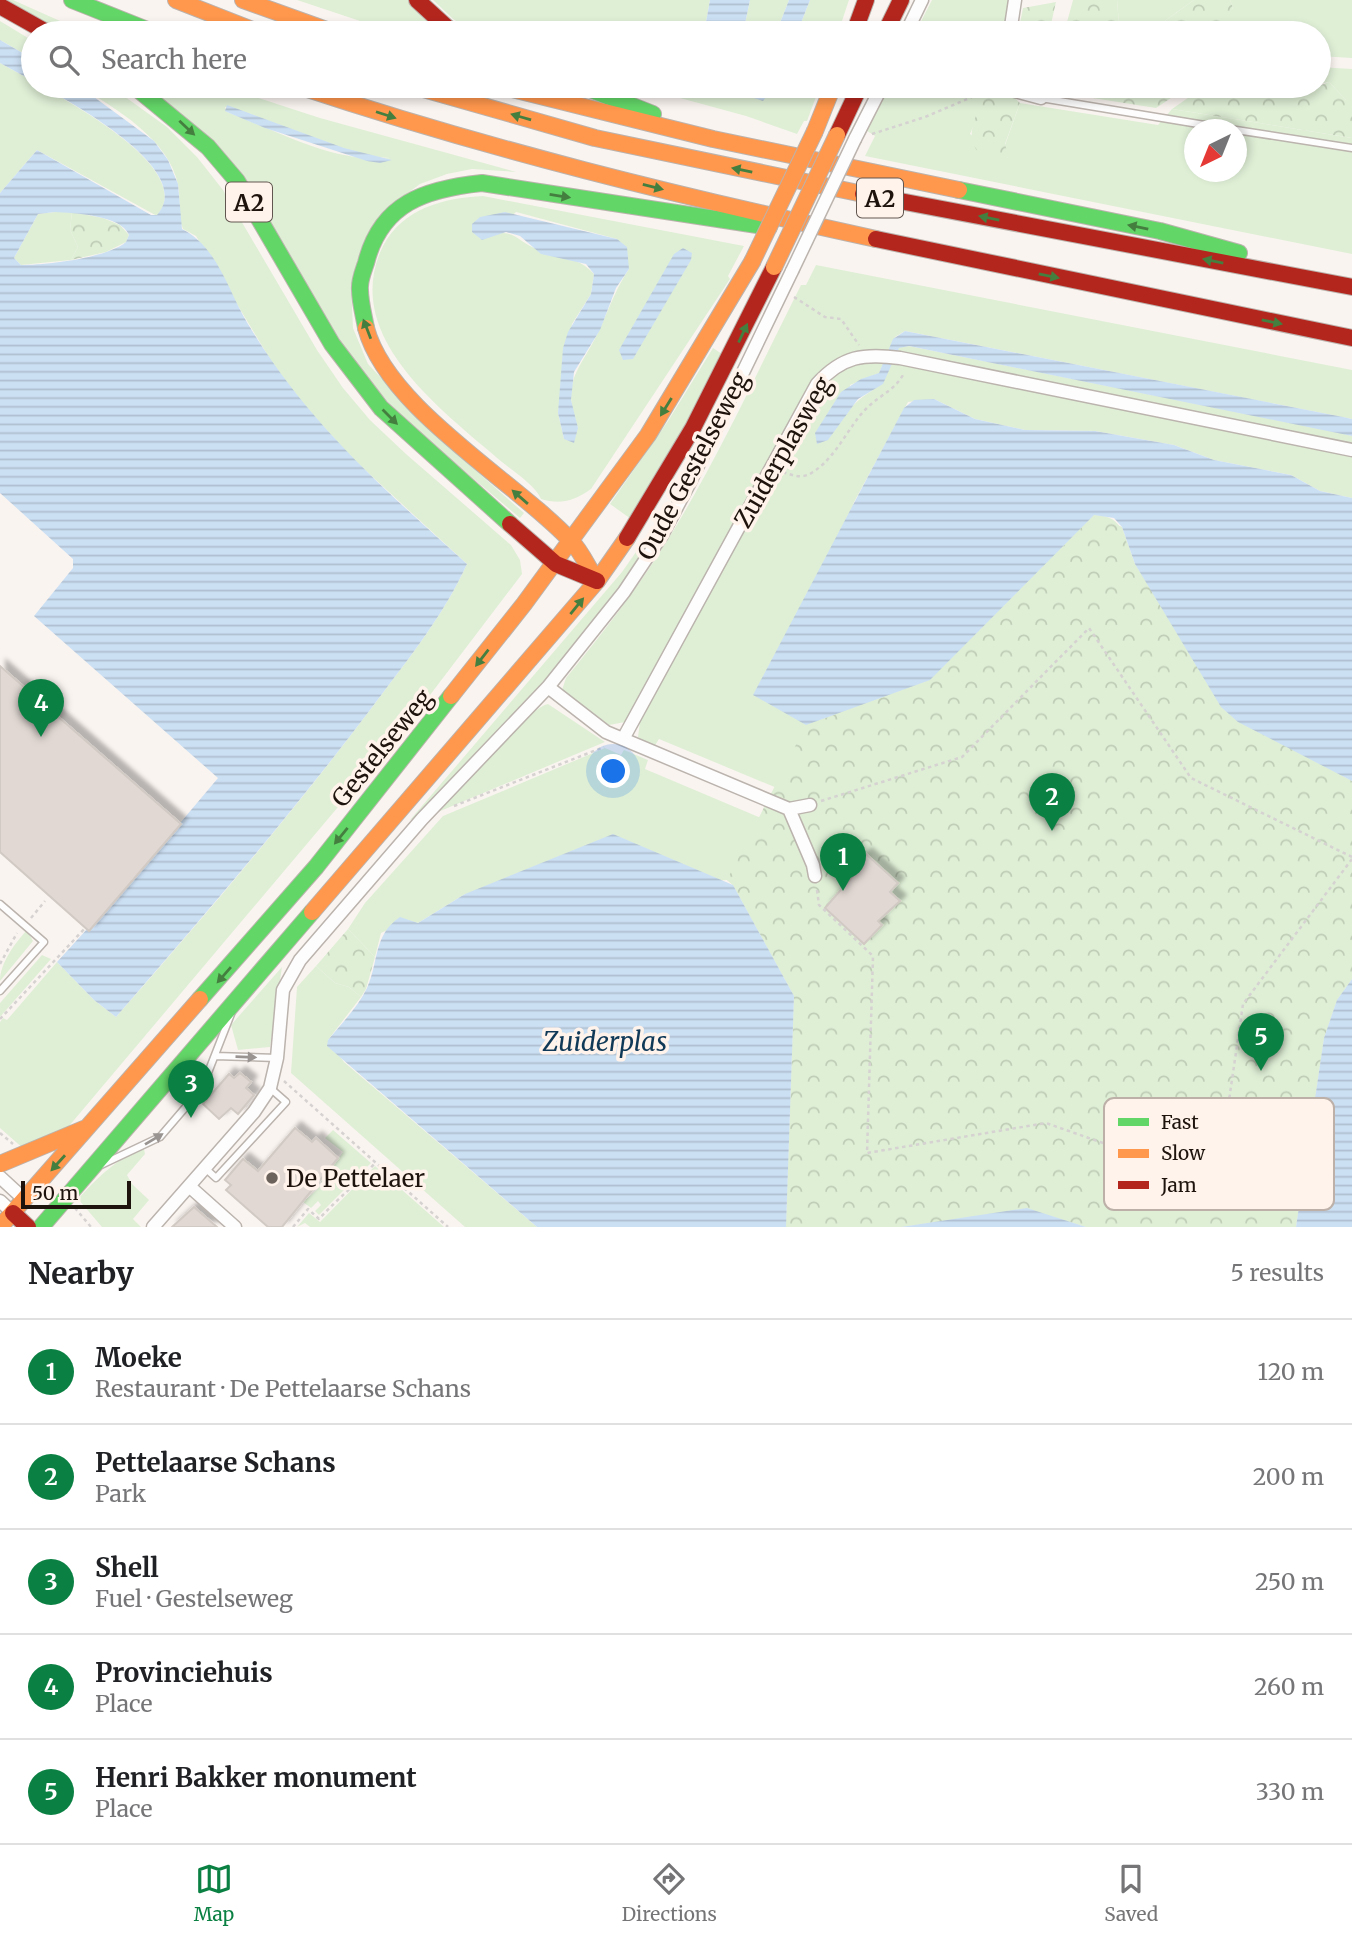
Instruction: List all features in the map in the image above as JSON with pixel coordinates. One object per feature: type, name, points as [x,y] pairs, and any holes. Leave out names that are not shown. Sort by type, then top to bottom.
[{"type":"main road","points":[[72,0],[125,21]]},
{"type":"main road","points":[[176,0],[229,21]]},
{"type":"main road","points":[[243,0],[302,21]]},
{"type":"main road","points":[[417,0],[440,21]]},
{"type":"main road","points":[[858,21],[866,0]]},
{"type":"main road","points":[[891,21],[901,0]]},
{"type":"main road","points":[[0,6],[27,21]]},
{"type":"main road","name":"A2","points":[[150,98],[208,147],[237,181],[332,344],[381,408],[414,441],[556,564]]},
{"type":"main road","name":"A2","points":[[334,98],[421,127],[558,164],[886,243],[1352,338]]},
{"type":"main road","name":"A2","points":[[455,98],[595,138],[770,176],[1352,287]]},
{"type":"main road","name":"A2","points":[[548,98],[713,139],[1160,231],[1352,287]]},
{"type":"main road","name":"A2","points":[[612,98],[713,139]]},
{"type":"main road","name":"Gestelseweg","points":[[0,1227],[316,867],[556,564],[648,435],[702,349],[752,262],[828,98]]},
{"type":"main road","name":"Gestelseweg","points":[[47,1225],[92,1169],[557,630],[642,519],[691,438],[854,98]]},
{"type":"main road","name":"A2","points":[[572,542],[423,412],[400,388],[380,357],[363,323],[359,285],[364,256],[376,232],[396,210],[421,194],[449,186],[482,183],[886,243]]},
{"type":"main road","points":[[572,542],[597,581]]},
{"type":"main road","points":[[556,564],[597,581]]},
{"type":"main road","points":[[0,1164],[91,1126]]},
{"type":"main road","points":[[24,1200],[47,1225]]},
{"type":"main road","points":[[13,1213],[28,1227]]},
{"type":"street","points":[[912,21],[922,0]]},
{"type":"street","points":[[1012,21],[1016,0]]},
{"type":"street","name":"Oude Gestelseweg","points":[[153,1227],[254,1112],[270,1088],[276,1064],[283,990],[300,960],[422,819],[548,687],[593,635],[662,535],[875,98]]},
{"type":"street","points":[[863,354],[905,359],[1352,450]]},
{"type":"street","name":"Zuiderplasweg","points":[[623,739],[817,384],[844,360],[863,354]]},
{"type":"street","points":[[548,687],[606,732],[789,809],[810,805]]},
{"type":"street","points":[[789,809],[813,865],[815,876]]},
{"type":"street","points":[[0,1177],[24,1200]]},
{"type":"street","points":[[189,1186],[235,1227]]},
{"type":"street","points":[[0,1201],[13,1213]]},
{"type":"lane","points":[[1041,98],[1184,121]]},
{"type":"lane","points":[[1247,132],[1352,148]]},
{"type":"lane","points":[[0,904],[44,942],[0,991]]},
{"type":"lane","points":[[92,1169],[160,1137],[202,1088],[233,1005]]},
{"type":"lane","points":[[215,1056],[276,1064]]},
{"type":"lane","points":[[205,1168],[216,1178],[286,1102],[270,1088]]},
{"type":"path","points":[[855,139],[925,117],[970,98]]},
{"type":"path","points":[[782,290],[825,317],[841,319],[853,334],[863,354]]},
{"type":"path","points":[[771,467],[798,477],[813,472],[844,439],[868,406],[898,385],[905,359]]},
{"type":"path","points":[[810,805],[962,757],[1089,628],[1191,778],[1352,858],[1243,1004],[1229,1098]]},
{"type":"path","points":[[447,809],[623,739]]},
{"type":"path","points":[[815,876],[819,905],[873,956],[867,1153],[1045,1123],[1104,1144]]},
{"type":"path","points":[[0,964],[12,940],[45,901]]},
{"type":"path","points":[[0,1019],[86,927]]},
{"type":"path","points":[[276,1064],[375,1163],[448,1227]]},
{"type":"path","points":[[293,1227],[308,1209],[320,1219],[343,1192],[354,1187],[375,1163]]},
{"type":"green space","points":[[1,0],[13,0],[60,21],[38,21]]},
{"type":"green space","points":[[297,0],[409,0],[429,21],[360,21]]},
{"type":"green space","points":[[433,0],[710,0],[706,21],[453,19]]},
{"type":"green space","points":[[750,0],[789,0],[781,21],[746,21]]},
{"type":"green space","points":[[810,0],[849,0],[842,21],[802,21]]},
{"type":"green space","points":[[932,0],[1008,0],[1006,21],[921,21]]},
{"type":"green space","points":[[1073,0],[1117,0],[1119,21],[1067,21]]},
{"type":"green space","points":[[1117,0],[1194,0],[1165,21],[1119,21]]},
{"type":"green space","points":[[1194,0],[1230,0],[1233,8],[1219,21],[1165,21]]},
{"type":"green space","points":[[1230,0],[1352,0],[1352,58],[1331,57],[1331,21],[1217,21],[1233,8]]},
{"type":"green space","points":[[1056,2],[1052,21],[1020,21],[1023,8]]},
{"type":"green space","points":[[0,21],[21,34],[21,52],[0,40]]},
{"type":"green space","points":[[0,63],[21,74],[21,98],[63,98],[125,140],[146,159],[160,179],[165,198],[157,216],[37,150],[0,193]]},
{"type":"green space","points":[[1331,68],[1352,69],[1352,100],[1346,100],[1331,84]]},
{"type":"green space","points":[[1331,84],[1346,100],[1352,100],[1352,138],[1247,119],[1172,109],[1188,98],[1331,98]]},
{"type":"green space","points":[[99,98],[127,98],[167,127],[197,157],[223,190],[317,350],[343,388],[370,420],[406,454],[511,545],[520,560],[522,574],[408,724],[64,1132],[25,1150],[0,1128],[0,1022],[3,1018],[7,1020],[57,962],[94,1000],[116,1017],[246,866],[340,750],[423,639],[447,603],[467,564],[351,457],[285,384],[196,236],[183,229],[178,185],[164,154],[139,127]]},
{"type":"green space","points":[[156,98],[259,98],[320,118],[516,172],[472,169],[447,174],[420,184],[392,205],[351,285],[353,328],[368,364],[431,431],[524,513],[520,518],[425,438],[388,402],[337,339],[263,209]],"holes":[[[225,107],[348,152],[390,158],[369,159],[328,151],[227,112]]]},
{"type":"green space","points":[[680,98],[816,98],[807,121],[804,121],[797,134],[746,116]]},
{"type":"green space","points":[[884,98],[985,98],[970,134],[1008,158],[1005,145],[1020,103],[1158,125],[1172,109],[1234,119],[1184,119],[1184,182],[1247,182],[1247,121],[1352,138],[1352,254],[865,156],[875,136],[867,131]]},
{"type":"green space","points":[[984,98],[1015,98],[1020,103],[1005,144],[1009,158],[981,154],[975,147],[972,130]]},
{"type":"green space","points":[[1093,98],[1171,98],[1156,108]]},
{"type":"green space","points":[[483,196],[744,246],[728,276],[730,279],[591,489],[573,499],[554,502],[541,499],[529,484],[452,419],[404,369],[386,340],[375,311],[373,279],[383,246],[391,233],[413,214],[426,208],[454,199]],"holes":[[[516,212],[617,239],[629,269],[576,374],[571,397],[578,428],[564,439],[558,413],[572,324],[591,294],[594,274],[574,260],[534,248],[512,235],[495,233]]]},
{"type":"green space","points":[[72,212],[70,230],[78,247],[71,260],[21,265],[14,258],[38,214]]},
{"type":"green space","points":[[72,212],[103,218],[120,225],[129,235],[126,242],[106,252],[71,260],[78,247],[70,230]]},
{"type":"green space","points":[[816,265],[1352,370],[1352,419],[905,331],[895,337],[890,350],[862,351],[827,367],[631,713],[625,722],[609,725],[562,690],[566,678],[644,576],[686,510],[801,285],[806,285]]},
{"type":"green space","points":[[909,346],[1341,433],[1352,436],[1352,444],[897,351],[899,347]]},
{"type":"green space","points":[[713,348],[722,354],[687,425],[631,519],[610,504],[668,421]]},
{"type":"green space","points":[[867,360],[884,362],[879,373],[850,385],[850,409],[879,385],[892,362],[1352,454],[1352,498],[1320,491],[1291,475],[1214,460],[1174,445],[1095,431],[1025,430],[975,419],[934,399],[908,402],[853,504],[1094,515],[1122,527],[1135,564],[1238,722],[1352,781],[784,791],[659,739],[654,747],[638,737],[640,721],[809,408],[838,371]]},
{"type":"green space","points":[[680,489],[655,535],[596,622],[491,741],[418,817],[410,820],[622,572]]},
{"type":"green space","points":[[1094,515],[1105,516],[1113,520],[1122,531],[1135,565],[1148,583],[1317,762],[1352,781],[1352,979],[1337,1000],[1324,1038],[1315,1098],[1104,1098],[1104,1210],[1299,1210],[1296,1227],[1086,1227],[1027,1209],[901,1227],[786,1227],[794,996],[733,885],[727,880],[806,725],[930,680]]},
{"type":"green space","points":[[548,704],[605,742],[438,812],[509,735],[538,709]]},
{"type":"green space","points":[[605,748],[621,755],[624,750],[648,760],[645,769],[775,824],[1247,1007],[1352,979],[1337,1000],[1324,1038],[1315,1098],[1104,1098],[1104,1210],[1299,1210],[1296,1227],[1086,1227],[1027,1209],[901,1227],[786,1227],[794,996],[733,885],[727,880],[465,894],[418,923],[407,921],[381,933],[375,957],[348,929],[365,903],[443,816]]},
{"type":"green space","points":[[348,929],[375,957],[361,997],[349,987],[335,983],[316,966]]},
{"type":"green space","points":[[27,930],[33,941],[0,981],[5,960]]},
{"type":"green space","points":[[42,955],[51,959],[0,1017],[0,1003]]},
{"type":"green space","points":[[316,966],[335,983],[349,987],[361,997],[328,1040],[344,1062],[537,1227],[465,1227],[291,1073],[297,987]]},
{"type":"green space","points":[[282,967],[270,1047],[238,1050],[231,1025]]},
{"type":"green space","points":[[333,1130],[371,1163],[319,1215],[315,1211],[321,1205],[318,1201],[311,1208],[303,1202],[323,1184],[321,1182],[343,1152],[325,1138]]},
{"type":"green space","points":[[144,1149],[145,1154],[127,1175],[132,1184],[149,1200],[133,1219],[141,1227],[102,1227],[78,1199],[117,1163]]},
{"type":"green space","points":[[375,1166],[444,1227],[310,1227],[305,1223],[297,1227],[309,1213],[320,1222]]},
{"type":"water","points":[[710,0],[750,0],[746,21],[706,21]]},
{"type":"water","points":[[789,0],[810,0],[802,21],[781,21]]},
{"type":"water","points":[[0,40],[21,52],[21,74],[0,63]]},
{"type":"water","points":[[62,98],[95,98],[154,141],[168,160],[178,184],[182,229],[205,247],[213,258],[248,324],[295,393],[376,481],[467,564],[447,603],[423,639],[340,750],[246,866],[116,1017],[94,1000],[57,962],[87,929],[90,930],[218,778],[34,616],[73,568],[73,559],[0,493],[0,193],[37,150],[151,215],[157,215],[165,197],[160,178],[146,159],[102,122]],"holes":[[[38,214],[85,214],[117,223],[129,235],[126,242],[105,252],[61,262],[21,265],[14,258]]]},
{"type":"water","points":[[227,105],[344,148],[392,160],[380,163],[367,161],[265,128],[225,111]]},
{"type":"water","points":[[505,212],[617,239],[627,247],[629,269],[616,288],[600,330],[574,372],[571,400],[578,428],[574,443],[564,439],[558,413],[563,348],[568,332],[591,294],[594,274],[586,264],[541,254],[520,236],[506,232],[482,240],[472,232],[472,224],[480,217]]},
{"type":"water","points":[[683,248],[692,253],[691,260],[633,359],[623,360],[619,350],[674,254]]},
{"type":"water","points":[[905,331],[1352,419],[1352,436],[909,346],[899,348],[883,384],[858,399],[828,440],[817,444],[815,433],[841,392],[861,379],[879,373],[893,339]]},
{"type":"water","points":[[934,399],[975,419],[1025,430],[1095,431],[1174,445],[1214,460],[1291,475],[1320,491],[1352,498],[1352,781],[1238,722],[1221,707],[1135,564],[1122,527],[1114,518],[1094,515],[930,680],[806,725],[753,695],[904,408],[914,400]]},
{"type":"water","name":"Zuiderplas","points":[[613,834],[733,885],[794,996],[786,1227],[537,1227],[327,1046],[328,1040],[354,1009],[367,988],[385,932],[400,917],[418,923],[465,894]]},
{"type":"water","points":[[1352,979],[1352,1227],[1296,1227],[1299,1210],[1334,1210],[1334,1098],[1315,1098],[1324,1038],[1337,1000]]},
{"type":"water","points":[[1027,1208],[1086,1227],[901,1227]]},
{"type":"building","points":[[0,666],[181,824],[89,931],[0,852]]},
{"type":"building","points":[[866,854],[898,883],[890,892],[900,901],[878,921],[882,925],[864,944],[825,908],[854,875],[850,872]]},
{"type":"building","points":[[240,1073],[251,1082],[246,1088],[254,1095],[238,1114],[231,1108],[219,1119],[203,1104],[229,1074],[234,1078]]},
{"type":"building","name":"De Pettelaer","points":[[295,1128],[312,1142],[316,1138],[338,1158],[282,1227],[268,1227],[226,1190],[231,1185],[225,1180],[243,1159],[258,1171]]},
{"type":"building","points":[[194,1207],[217,1227],[172,1227]]},
{"type":"traffic: fast","points":[[72,0],[125,21]]},
{"type":"traffic: fast","points":[[149,98],[208,147],[237,181],[332,344],[381,408],[510,524]]},
{"type":"traffic: fast","points":[[612,98],[653,114]]},
{"type":"traffic: fast","points":[[366,328],[360,283],[373,243],[382,226],[408,203],[442,190],[482,183],[769,227]]},
{"type":"traffic: fast","points":[[959,190],[1160,231],[1239,253]]},
{"type":"traffic: fast","points":[[200,999],[316,867],[451,696]]},
{"type":"traffic: fast","points":[[41,1227],[312,912]]},
{"type":"traffic: slow","points":[[176,0],[229,21]]},
{"type":"traffic: slow","points":[[243,0],[302,21]]},
{"type":"traffic: slow","points":[[335,98],[441,131],[585,170],[876,239]]},
{"type":"traffic: slow","points":[[455,98],[595,138],[863,194]]},
{"type":"traffic: slow","points":[[548,98],[713,139],[959,190]]},
{"type":"traffic: slow","points":[[815,131],[828,98]]},
{"type":"traffic: slow","points":[[752,262],[815,131]]},
{"type":"traffic: slow","points":[[774,267],[837,135]]},
{"type":"traffic: slow","points":[[451,696],[524,604],[648,435],[752,262]]},
{"type":"traffic: slow","points":[[366,328],[379,358],[399,387],[455,442],[571,541],[597,581]]},
{"type":"traffic: slow","points":[[312,912],[597,581],[627,538]]},
{"type":"traffic: slow","points":[[0,1227],[200,999]]},
{"type":"traffic: slow","points":[[0,1164],[86,1128]]},
{"type":"traffic: jam","points":[[417,0],[440,21]]},
{"type":"traffic: jam","points":[[858,21],[866,0]]},
{"type":"traffic: jam","points":[[891,21],[901,0]]},
{"type":"traffic: jam","points":[[0,6],[27,21]]},
{"type":"traffic: jam","points":[[837,135],[854,98]]},
{"type":"traffic: jam","points":[[863,194],[1352,287]]},
{"type":"traffic: jam","points":[[876,239],[1352,338]]},
{"type":"traffic: jam","points":[[627,538],[693,428],[774,267]]},
{"type":"traffic: jam","points":[[510,524],[556,564],[597,581]]},
{"type":"traffic: jam","points":[[13,1213],[28,1227]]},
{"type":"place","name":"Provinciehuis","points":[[41,737]]},
{"type":"place","name":"Pettelaarse Schans","points":[[1052,831]]},
{"type":"place","name":"Moeke","points":[[843,891]]},
{"type":"place","name":"Henri Bakker monument","points":[[1261,1071]]},
{"type":"place","name":"Shell","points":[[191,1118]]},
{"type":"place","name":"De Pettelaer","points":[[272,1178]]}]
